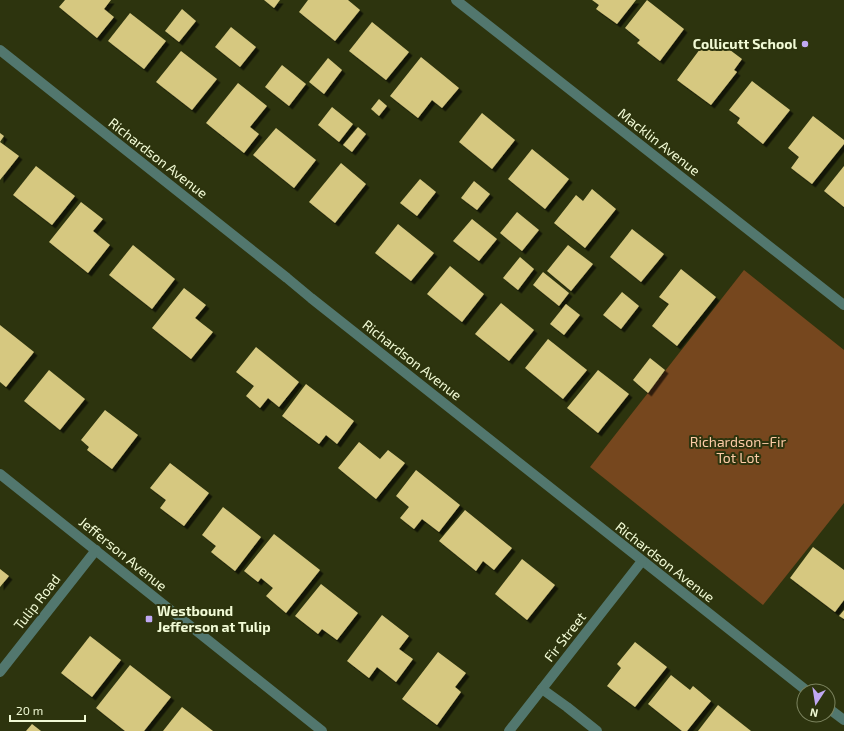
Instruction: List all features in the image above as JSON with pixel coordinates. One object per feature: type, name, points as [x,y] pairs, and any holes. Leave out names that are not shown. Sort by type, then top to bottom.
[{"type":"street","name":"Macklin Avenue","points":[[456,0],[844,306]]},
{"type":"street","name":"Richardson Avenue","points":[[0,50],[797,683]]},
{"type":"street","name":"Jefferson Avenue","points":[[0,474],[322,731]]},
{"type":"street","name":"Tulip Road","points":[[0,672],[96,550]]},
{"type":"street","name":"Fir Street","points":[[509,731],[642,561]]},
{"type":"street","points":[[542,690],[568,707],[597,731]]},
{"type":"green space","name":"Richardson–Fir Tot Lot","points":[[744,270],[844,350],[844,503],[763,605],[590,467]]},
{"type":"building","points":[[65,0],[111,0],[104,9],[114,17],[97,38],[59,7]]},
{"type":"building","points":[[264,0],[280,0],[274,8]]},
{"type":"building","points":[[308,0],[348,0],[360,10],[335,41],[299,12]]},
{"type":"building","points":[[592,0],[636,0],[617,24],[596,9],[599,5]]},
{"type":"building","points":[[647,0],[684,29],[660,61],[637,43],[640,40],[625,28]]},
{"type":"building","points":[[182,9],[196,21],[179,42],[165,31]]},
{"type":"building","points":[[130,13],[166,41],[144,69],[108,41]]},
{"type":"building","points":[[372,22],[409,52],[386,80],[349,51]]},
{"type":"building","points":[[231,27],[256,47],[240,67],[215,47]]},
{"type":"building","points":[[714,38],[742,59],[734,70],[737,72],[711,105],[677,80],[703,45],[706,48]]},
{"type":"building","points":[[181,51],[217,79],[192,110],[156,82]]},
{"type":"building","points":[[421,57],[459,88],[442,108],[432,100],[418,118],[390,96]]},
{"type":"building","points":[[328,58],[342,70],[324,94],[309,82]]},
{"type":"building","points":[[282,65],[306,84],[289,106],[265,87]]},
{"type":"building","points":[[752,81],[790,110],[763,144],[737,123],[740,118],[729,110]]},
{"type":"building","points":[[238,83],[267,106],[250,127],[259,134],[244,153],[206,123]]},
{"type":"building","points":[[379,99],[387,106],[379,116],[371,109]]},
{"type":"building","points":[[332,107],[353,124],[339,142],[318,125]]},
{"type":"building","points":[[482,113],[515,140],[492,169],[459,142]]},
{"type":"building","points":[[813,116],[844,140],[844,144],[812,184],[791,168],[799,157],[788,148]]},
{"type":"building","points":[[358,127],[366,134],[352,152],[343,145]]},
{"type":"building","points":[[276,128],[316,160],[294,188],[253,155]]},
{"type":"building","points":[[0,133],[4,136],[0,142]]},
{"type":"building","points":[[0,142],[19,156],[0,180]]},
{"type":"building","points":[[532,149],[569,179],[545,209],[508,179]]},
{"type":"building","points":[[341,163],[366,184],[335,223],[309,202]]},
{"type":"building","points":[[36,166],[75,196],[52,225],[13,195]]},
{"type":"building","points":[[844,166],[844,207],[824,191]]},
{"type":"building","points":[[420,179],[436,192],[417,216],[400,203]]},
{"type":"building","points":[[474,181],[490,194],[477,210],[461,198]]},
{"type":"building","points":[[592,189],[616,209],[585,248],[554,223],[576,195],[583,201]]},
{"type":"building","points":[[81,202],[103,219],[93,231],[110,245],[88,273],[49,242]]},
{"type":"building","points":[[517,212],[539,230],[522,251],[500,233]]},
{"type":"building","points":[[472,219],[497,239],[479,261],[453,241]]},
{"type":"building","points":[[398,224],[434,253],[411,281],[375,253]]},
{"type":"building","points":[[632,229],[664,254],[641,282],[610,257]]},
{"type":"building","points":[[133,245],[175,279],[152,309],[109,275]]},
{"type":"building","points":[[568,245],[593,264],[571,291],[547,271]]},
{"type":"building","points":[[520,257],[534,269],[518,290],[503,278]]},
{"type":"building","points":[[450,266],[484,294],[462,322],[427,294]]},
{"type":"building","points":[[681,269],[716,297],[677,346],[652,326],[669,304],[659,297]]},
{"type":"building","points":[[543,272],[569,293],[559,306],[533,285]]},
{"type":"building","points":[[184,288],[206,305],[195,318],[213,332],[191,359],[152,328]]},
{"type":"building","points":[[622,292],[639,306],[621,329],[603,315]]},
{"type":"building","points":[[501,303],[534,330],[509,361],[475,334]]},
{"type":"building","points":[[566,304],[580,315],[564,335],[550,324]]},
{"type":"building","points":[[0,325],[34,352],[6,387],[0,382]]},
{"type":"building","points":[[548,339],[587,370],[563,399],[525,368]]},
{"type":"building","points":[[256,347],[299,382],[279,407],[268,398],[260,408],[246,396],[254,386],[236,372]]},
{"type":"building","points":[[650,358],[665,370],[648,393],[633,380]]},
{"type":"building","points":[[49,370],[85,399],[60,430],[24,401]]},
{"type":"building","points":[[598,370],[629,394],[598,433],[567,408]]},
{"type":"building","points":[[306,384],[354,421],[337,444],[326,435],[319,444],[282,416]]},
{"type":"building","points":[[105,410],[138,435],[112,469],[87,450],[89,447],[81,440]]},
{"type":"building","points":[[359,442],[380,459],[388,450],[405,463],[376,499],[338,468]]},
{"type":"building","points":[[170,463],[209,493],[184,526],[160,508],[166,500],[150,488]]},
{"type":"building","points":[[416,470],[460,505],[439,532],[422,519],[414,529],[400,518],[409,507],[396,496]]},
{"type":"building","points":[[223,507],[261,537],[235,571],[211,552],[216,546],[202,535]]},
{"type":"building","points":[[465,510],[512,548],[494,570],[483,561],[476,571],[439,541]]},
{"type":"building","points":[[274,534],[320,570],[286,613],[266,596],[273,588],[261,578],[258,582],[244,571]]},
{"type":"building","points":[[813,547],[844,570],[844,600],[835,612],[790,578]]},
{"type":"building","points":[[522,559],[555,585],[527,620],[495,594]]},
{"type":"building","points":[[0,569],[9,576],[0,587]]},
{"type":"building","points":[[321,584],[358,613],[337,640],[322,629],[318,634],[295,616]]},
{"type":"building","points":[[844,610],[844,619],[839,616]]},
{"type":"building","points":[[382,615],[409,636],[399,649],[413,659],[396,682],[377,667],[369,678],[347,661]]},
{"type":"building","points":[[90,636],[121,660],[92,697],[61,673]]},
{"type":"building","points":[[635,642],[667,667],[635,707],[607,686],[621,668],[617,664]]},
{"type":"building","points":[[438,652],[466,673],[455,687],[461,692],[437,725],[402,699]]},
{"type":"building","points":[[130,665],[171,697],[144,731],[125,731],[96,708]]},
{"type":"building","points":[[671,675],[690,690],[693,686],[711,701],[687,731],[682,731],[648,704]]},
{"type":"building","points":[[718,705],[751,731],[698,731]]},
{"type":"building","points":[[182,707],[213,731],[163,731]]},
{"type":"building","points":[[32,724],[41,731],[26,731]]},
{"type":"place","name":"Collicutt School","points":[[805,44]]},
{"type":"place","name":"Westbound Jefferson at Tulip","points":[[149,619]]}]
